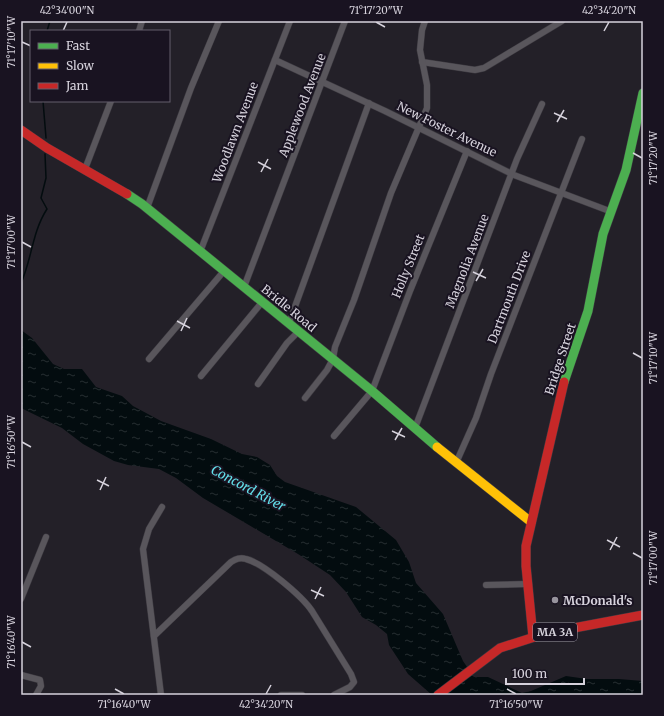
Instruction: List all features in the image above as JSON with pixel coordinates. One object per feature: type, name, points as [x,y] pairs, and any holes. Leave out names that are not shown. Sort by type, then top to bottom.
[{"type":"main road","name":"Bridge Street","points":[[533,637],[527,584],[526,546],[563,385],[588,311],[603,234],[627,167],[643,92]]},
{"type":"main road","name":"Bridle Road","points":[[21,130],[47,148],[118,188],[147,208],[372,390],[456,463],[531,522]]},
{"type":"main road","name":"MA 3A","points":[[438,695],[500,648],[533,637],[643,615]]},
{"type":"street","points":[[147,208],[191,88],[219,21]]},
{"type":"street","name":"Woodlawn Avenue","points":[[200,252],[290,21]]},
{"type":"street","name":"Applewood Avenue","points":[[244,287],[345,21]]},
{"type":"street","points":[[305,398],[327,370],[333,359],[335,346],[354,300],[391,193],[427,108],[428,97],[422,62],[421,40],[425,21]]},
{"type":"street","points":[[422,62],[475,70],[491,66],[562,21]]},
{"type":"street","name":"New Foster Avenue","points":[[275,60],[419,127],[512,174],[612,212]]},
{"type":"street","points":[[85,169],[111,102]]},
{"type":"street","points":[[289,323],[369,103]]},
{"type":"street","name":"Magnolia Avenue","points":[[414,428],[517,159],[542,104]]},
{"type":"street","name":"Dartmouth Drive","points":[[456,463],[476,418],[560,192],[582,139]]},
{"type":"street","name":"Holly Street","points":[[334,436],[372,390],[410,291],[467,152]]},
{"type":"street","points":[[149,359],[224,271]]},
{"type":"street","points":[[201,376],[263,301]]},
{"type":"street","points":[[258,384],[288,343],[299,331]]},
{"type":"street","points":[[161,695],[143,549],[149,529],[162,507]]},
{"type":"street","points":[[21,598],[46,537]]},
{"type":"street","points":[[154,636],[231,562],[236,558],[241,558],[253,562],[287,585],[306,602],[351,674],[354,682],[350,687],[334,695]]},
{"type":"street","points":[[486,586],[527,584]]},
{"type":"street","points":[[21,675],[40,680],[41,686],[36,695]]},
{"type":"street","points":[[281,695],[302,695]]},
{"type":"water","name":"Concord River","points":[[21,330],[32,338],[53,364],[64,369],[82,369],[96,387],[122,396],[133,406],[161,421],[211,439],[242,454],[257,457],[270,465],[277,476],[285,482],[356,507],[396,540],[409,562],[416,583],[443,614],[463,661],[474,677],[488,677],[522,693],[531,691],[566,676],[587,679],[643,681],[643,695],[432,695],[408,674],[389,645],[387,634],[376,625],[362,617],[346,592],[330,575],[298,554],[203,498],[176,478],[159,469],[128,465],[114,461],[83,444],[62,428],[21,408]]},
{"type":"waterway","points":[[47,30],[50,21]]},
{"type":"waterway","points":[[43,102],[46,138]]},
{"type":"waterway","points":[[21,283],[28,265],[38,227],[47,209],[41,198],[46,178],[45,154]]},
{"type":"traffic: fast","points":[[564,382],[588,311],[603,234],[626,170],[643,93]]},
{"type":"traffic: fast","points":[[127,194],[142,204],[372,391],[437,447]]},
{"type":"traffic: slow","points":[[437,447],[531,522]]},
{"type":"traffic: jam","points":[[21,130],[47,148],[127,194]]},
{"type":"traffic: jam","points":[[533,637],[526,566],[526,546],[564,382]]},
{"type":"traffic: jam","points":[[438,695],[500,648],[547,633],[643,615]]},
{"type":"place","name":"McDonald's","points":[[555,600]]}]
